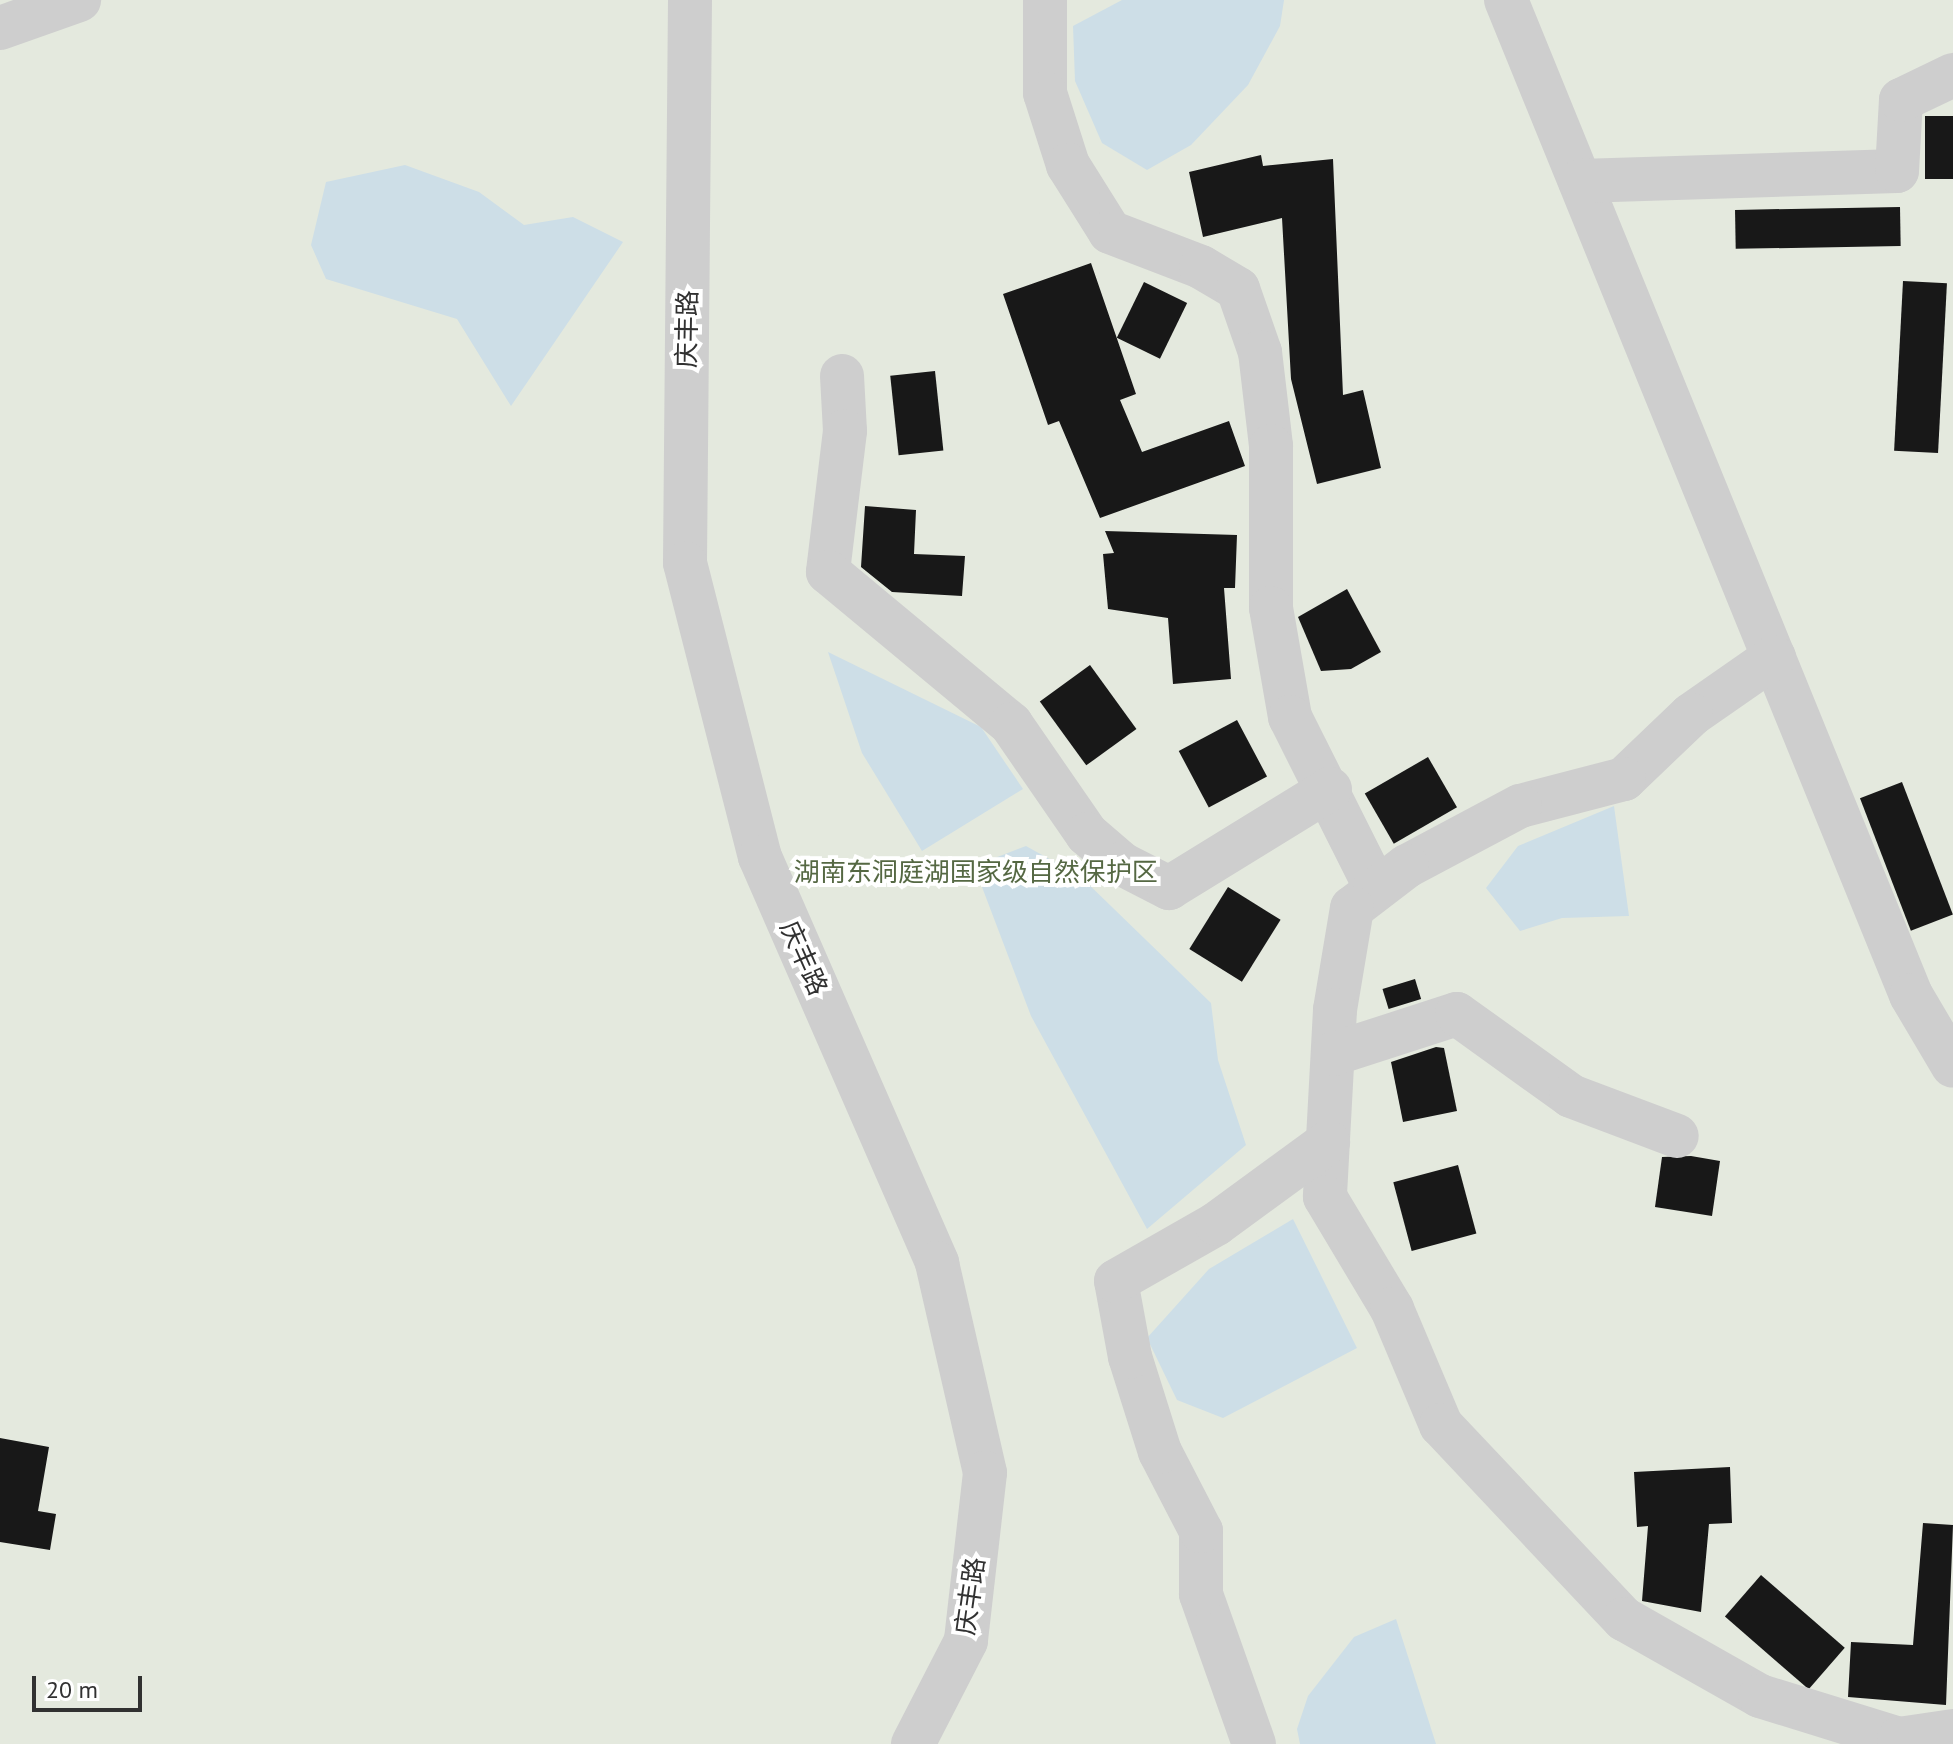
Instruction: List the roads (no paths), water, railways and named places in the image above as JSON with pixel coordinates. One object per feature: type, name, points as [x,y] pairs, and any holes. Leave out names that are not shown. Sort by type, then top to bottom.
[{"type":"street","points":[[0,28],[79,0]]},
{"type":"street","name":"庆丰路","points":[[690,0],[685,563],[760,857],[937,1263],[985,1473],[966,1641],[913,1744]]},
{"type":"street","points":[[1045,0],[1045,93],[1068,165],[1110,232],[1201,267],[1238,289],[1260,352],[1271,446],[1271,608],[1290,717],[1330,789],[1376,889]]},
{"type":"street","points":[[1506,0],[1911,995],[1953,1066]]},
{"type":"street","points":[[1580,181],[1897,171],[1901,100],[1953,75]]},
{"type":"street","points":[[842,376],[845,431],[828,572],[1011,724],[1087,834],[1122,864],[1169,888],[1330,789]]},
{"type":"street","points":[[1774,657],[1691,715],[1624,779],[1520,806],[1407,866],[1352,908],[1333,1054],[1325,1197],[1392,1309],[1441,1425],[1624,1619],[1760,1696],[1899,1739],[1953,1731]]},
{"type":"street","points":[[1333,1054],[1457,1014],[1571,1096],[1677,1136]]},
{"type":"street","points":[[1254,1744],[1201,1594],[1201,1531],[1160,1452],[1130,1357],[1116,1281],[1216,1224],[1328,1142]]},
{"type":"park label","name":"湖南东洞庭湖国家级自然保护区","points":[[976,872]]}]
